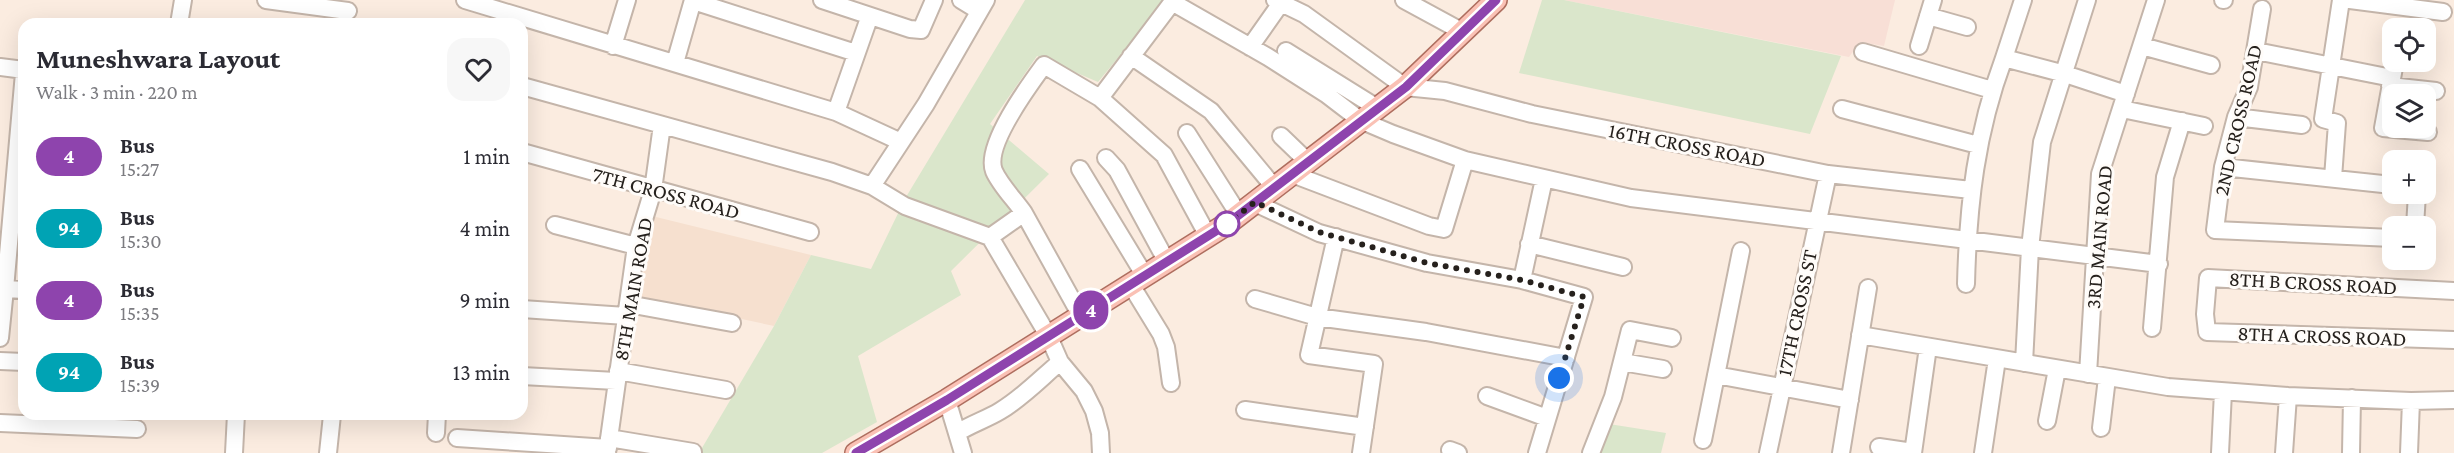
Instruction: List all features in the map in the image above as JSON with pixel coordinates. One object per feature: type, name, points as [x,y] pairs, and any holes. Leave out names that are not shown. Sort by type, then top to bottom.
[{"type":"main road","points":[[856,453],[947,400],[1208,236],[1406,87],[1496,0]]},
{"type":"street","points":[[180,18],[183,0]]},
{"type":"street","points":[[266,0],[348,12]]},
{"type":"street","points":[[465,0],[523,18]]},
{"type":"street","points":[[613,46],[627,0]]},
{"type":"street","points":[[675,63],[693,0],[856,53]]},
{"type":"street","points":[[822,0],[910,29],[921,30],[934,0]]},
{"type":"street","points":[[872,186],[926,104],[982,5],[961,0]]},
{"type":"street","points":[[1404,0],[1463,32]]},
{"type":"street","points":[[1919,46],[1933,0]]},
{"type":"street","points":[[1966,284],[1971,190],[1978,145],[1992,90],[2023,0]]},
{"type":"street","points":[[2024,363],[2030,248],[2042,142],[2087,0]]},
{"type":"street","name":"3RD MAIN ROAD","points":[[2088,375],[2100,174],[2156,0]]},
{"type":"street","points":[[2333,178],[2337,123],[2323,120],[2341,0]]},
{"type":"street","points":[[2350,0],[2443,12]]},
{"type":"street","points":[[1100,98],[1173,1],[1326,94],[1360,120],[1465,160],[1631,198],[2158,264]]},
{"type":"street","points":[[1250,47],[1278,2],[1304,14],[1406,87]]},
{"type":"street","name":"2ND CROSS ROAD","points":[[2262,9],[2249,87],[2236,117],[2223,167],[2215,230],[2382,238]]},
{"type":"street","points":[[1928,16],[1967,27]]},
{"type":"street","points":[[528,20],[836,112],[901,142]]},
{"type":"street","points":[[836,112],[868,21]]},
{"type":"street","points":[[2142,46],[2211,65]]},
{"type":"street","points":[[1286,51],[1379,109]]},
{"type":"street","points":[[2256,51],[2392,75],[2417,84]]},
{"type":"street","points":[[1863,52],[1992,90]]},
{"type":"street","points":[[1131,56],[1211,111],[1274,187]]},
{"type":"street","points":[[2004,58],[2065,74],[2124,102],[2204,126]]},
{"type":"street","points":[[1081,316],[1024,213],[994,171],[993,161],[1011,110],[1044,64],[1100,98],[1164,155],[1208,236]]},
{"type":"street","points":[[0,67],[18,71]]},
{"type":"street","name":"16TH CROSS ROAD","points":[[1406,87],[1445,91],[1532,114],[1828,174],[1971,190]]},
{"type":"street","points":[[528,88],[832,172],[872,186],[905,206],[990,237],[1049,337],[1060,362],[1084,391],[1094,411],[1100,433],[1101,453]]},
{"type":"street","points":[[1842,109],[1978,145]]},
{"type":"street","points":[[2236,117],[2302,124]]},
{"type":"street","points":[[2152,328],[2165,177],[2182,121]]},
{"type":"street","name":"8TH MAIN ROAD","points":[[608,446],[636,246],[653,190],[663,125]]},
{"type":"street","points":[[0,338],[2,289],[18,131]]},
{"type":"street","points":[[1187,134],[1247,208],[1319,232],[1427,263],[1522,280],[1584,297],[1537,453]]},
{"type":"street","points":[[1281,136],[1300,167],[1429,226],[1444,229],[1465,160]]},
{"type":"street","name":"7TH CROSS ROAD","points":[[528,154],[810,232]]},
{"type":"street","points":[[1106,158],[1117,170],[1167,262]]},
{"type":"street","points":[[2223,167],[2382,184]]},
{"type":"street","points":[[1080,169],[1138,280],[1161,334],[1166,348],[1171,383]]},
{"type":"street","name":"17TH CROSS ST","points":[[1768,453],[1816,221],[1828,174]]},
{"type":"street","points":[[1522,280],[1544,179]]},
{"type":"street","points":[[990,237],[1024,213]]},
{"type":"street","points":[[555,225],[636,246]]},
{"type":"street","points":[[1336,237],[1309,355],[1374,364],[1361,453]]},
{"type":"street","points":[[1529,244],[1623,267]]},
{"type":"street","points":[[1703,440],[1741,251]]},
{"type":"street","name":"8TH B CROSS ROAD","points":[[2205,314],[2208,278],[2454,291]]},
{"type":"street","points":[[1841,453],[1868,288]]},
{"type":"street","points":[[2,289],[18,290]]},
{"type":"street","points":[[1255,299],[1317,317],[1426,332],[1566,358]]},
{"type":"street","points":[[528,309],[627,310],[732,323]]},
{"type":"street","name":"8TH A CROSS ROAD","points":[[2205,314],[2207,332],[2454,340]]},
{"type":"street","points":[[1591,453],[1613,397],[1630,330],[1672,338]]},
{"type":"street","points":[[1860,335],[2107,378],[2223,392],[2411,401],[2454,400]]},
{"type":"street","points":[[1879,447],[1913,453],[1928,347]]},
{"type":"street","points":[[1983,453],[1997,359]]},
{"type":"street","points":[[0,361],[18,362]]},
{"type":"street","points":[[957,433],[974,422],[998,413],[1060,362]]},
{"type":"street","points":[[1622,362],[1663,369]]},
{"type":"street","points":[[2048,421],[2057,369]]},
{"type":"street","points":[[1716,375],[1850,400]]},
{"type":"street","points":[[528,376],[617,376],[726,390]]},
{"type":"street","points":[[2101,428],[2107,378]]},
{"type":"street","points":[[2220,453],[2223,392]]},
{"type":"street","points":[[1487,396],[1547,418]]},
{"type":"street","points":[[2284,453],[2288,396]]},
{"type":"street","points":[[2351,453],[2352,398]]},
{"type":"street","points":[[947,400],[963,453]]},
{"type":"street","points":[[2409,453],[2411,401]]},
{"type":"street","points":[[1245,410],[1365,427]]},
{"type":"street","points":[[234,453],[236,420]]},
{"type":"street","points":[[328,453],[331,420]]},
{"type":"street","points":[[436,433],[437,420]]},
{"type":"street","points":[[0,423],[137,429]]},
{"type":"street","points":[[457,438],[693,452]]},
{"type":"shaded area","points":[[1564,0],[1895,0],[1884,46],[1860,42],[1849,57]]},
{"type":"shaded area","points":[[652,216],[811,255],[774,326],[639,297]]},
{"type":"green space","points":[[1025,0],[1166,0],[1098,82],[1037,56],[990,124],[1049,174],[951,271],[961,295],[858,356],[877,422],[822,453],[699,453],[774,326],[811,255],[871,269],[906,197]]},
{"type":"green space","points":[[1542,0],[1564,0],[1841,56],[1810,134],[1519,73]]},
{"type":"green space","points":[[1609,424],[1666,433],[1661,453],[1598,453]]},
{"type":"bus line","name":"4","points":[[856,453],[947,400],[1227,224],[1406,87],[1496,0]]},
{"type":"route","points":[[1227,224],[1255,202],[1319,232],[1336,237],[1427,263],[1522,280],[1584,297],[1559,378]]}]
